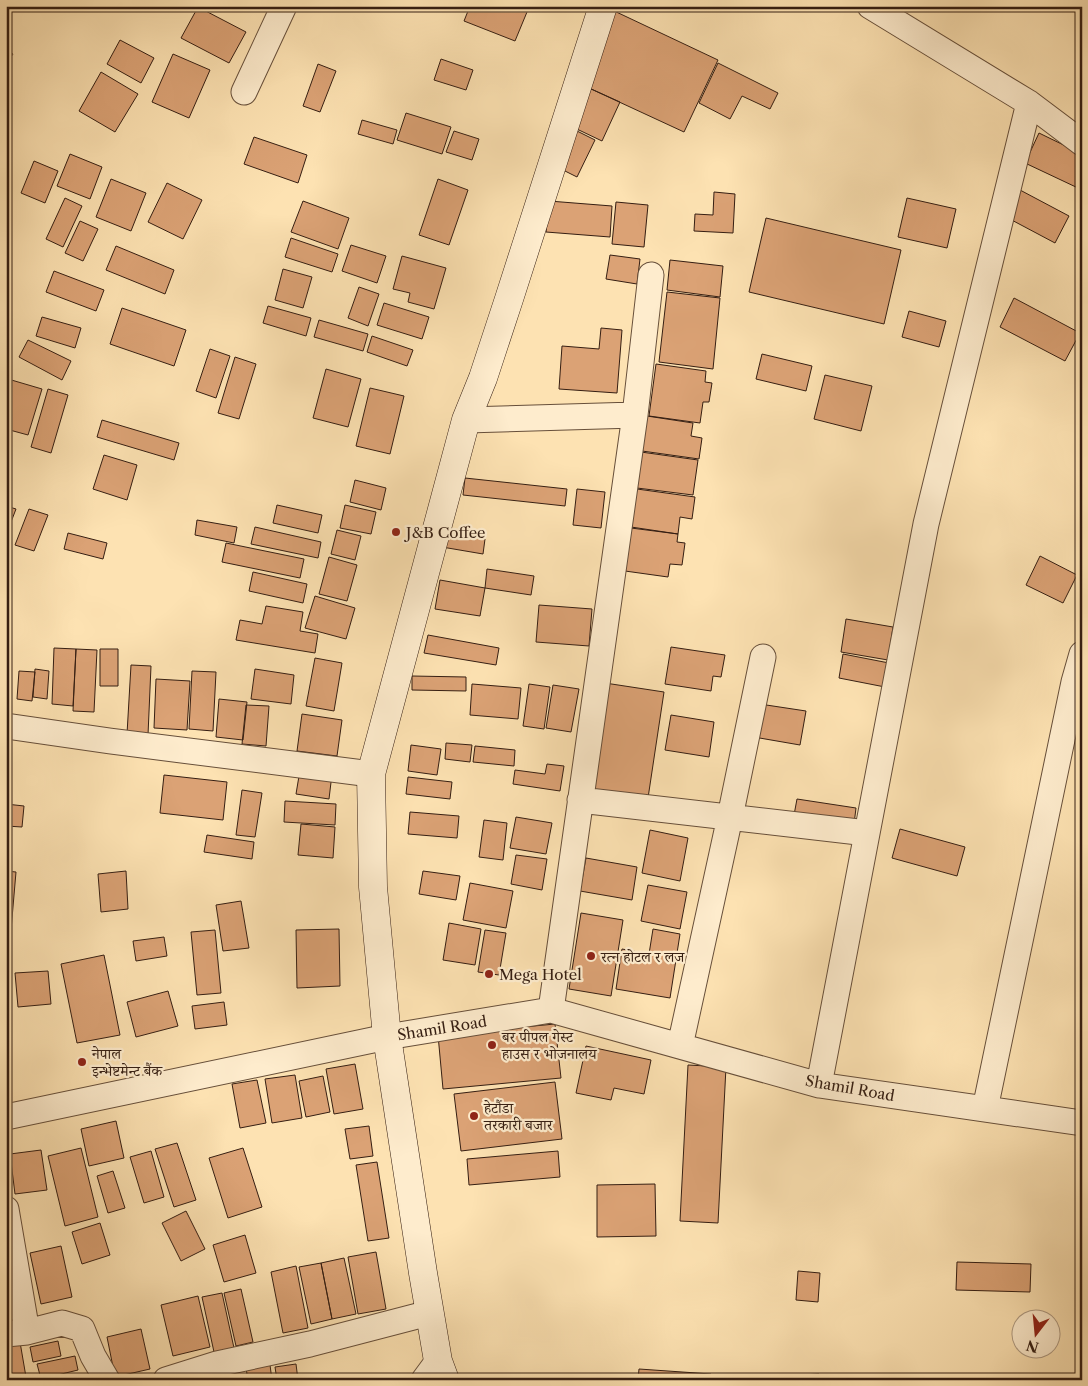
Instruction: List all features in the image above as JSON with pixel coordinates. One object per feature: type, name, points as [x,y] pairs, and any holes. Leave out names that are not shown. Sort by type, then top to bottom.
[{"type":"street","points":[[244,92],[284,6]]},
{"type":"street","points":[[436,1373],[430,1313],[387,1037],[373,887],[371,774],[466,420],[483,378],[603,6]]},
{"type":"street","points":[[870,6],[1029,103],[1082,143]]},
{"type":"street","points":[[820,1085],[926,524],[1029,103]]},
{"type":"street","points":[[551,1010],[652,275]]},
{"type":"street","points":[[466,420],[634,415]]},
{"type":"street","points":[[985,1109],[1078,683],[1082,654]]},
{"type":"street","points":[[680,1046],[763,657]]},
{"type":"street","points":[[6,726],[371,774]]},
{"type":"street","points":[[580,800],[867,833]]},
{"type":"street","name":"Shamil Road","points":[[6,1117],[387,1037],[551,1010],[820,1085],[1082,1123]]},
{"type":"street","points":[[6,1209],[17,1333],[62,1323],[82,1329],[93,1356],[107,1380]]},
{"type":"street","points":[[166,1380],[217,1364],[310,1344],[430,1313]]},
{"type":"building","points":[[470,6],[512,6],[527,12],[515,41],[464,21]]},
{"type":"building","points":[[198,7],[246,32],[229,63],[181,38]]},
{"type":"building","points":[[610,9],[718,60],[684,132],[576,82]]},
{"type":"building","points":[[120,40],[154,58],[141,83],[107,64]]},
{"type":"building","points":[[6,49],[13,54],[6,64]]},
{"type":"building","points":[[173,54],[210,70],[189,118],[152,102]]},
{"type":"building","points":[[441,59],[473,70],[466,90],[434,80]]},
{"type":"building","points":[[718,63],[778,93],[770,109],[742,96],[730,119],[699,103]]},
{"type":"building","points":[[318,64],[336,71],[320,112],[303,106]]},
{"type":"building","points":[[101,72],[138,94],[115,132],[79,111]]},
{"type":"building","points":[[578,83],[620,102],[602,141],[560,121]]},
{"type":"building","points":[[406,113],[451,127],[442,154],[397,140]]},
{"type":"building","points":[[362,120],[397,130],[393,144],[358,134]]},
{"type":"building","points":[[561,123],[595,140],[577,177],[543,160]]},
{"type":"building","points":[[454,131],[479,139],[472,160],[446,152]]},
{"type":"building","points":[[1039,133],[1082,154],[1082,181],[1078,188],[1025,163]]},
{"type":"building","points":[[254,137],[307,155],[298,183],[244,164]]},
{"type":"building","points":[[70,154],[102,167],[90,199],[57,186]]},
{"type":"building","points":[[34,161],[58,171],[45,203],[21,193]]},
{"type":"building","points":[[111,179],[146,193],[131,231],[96,217]]},
{"type":"building","points":[[438,179],[468,190],[449,245],[419,235]]},
{"type":"building","points":[[167,183],[202,200],[183,239],[148,222]]},
{"type":"building","points":[[1020,190],[1069,216],[1055,243],[1006,217]]},
{"type":"building","points":[[714,192],[735,194],[733,233],[694,231],[695,214],[713,215]]},
{"type":"building","points":[[65,198],[82,206],[63,247],[46,239]]},
{"type":"building","points":[[907,198],[956,209],[947,248],[898,237]]},
{"type":"building","points":[[303,201],[349,218],[338,249],[291,232]]},
{"type":"building","points":[[549,201],[612,206],[610,237],[546,232]]},
{"type":"building","points":[[616,202],[648,205],[644,247],[612,244]]},
{"type":"building","points":[[766,218],[901,250],[884,324],[749,292]]},
{"type":"building","points":[[80,221],[98,229],[83,261],[65,253]]},
{"type":"building","points":[[291,238],[338,254],[332,272],[285,257]]},
{"type":"building","points":[[351,245],[386,256],[377,283],[342,271]]},
{"type":"building","points":[[116,246],[174,270],[165,294],[106,270]]},
{"type":"building","points":[[610,255],[640,259],[637,284],[606,279]]},
{"type":"building","points":[[402,256],[446,268],[434,309],[408,302],[410,293],[393,289]]},
{"type":"building","points":[[670,260],[723,266],[720,297],[667,290]]},
{"type":"building","points":[[283,269],[312,277],[303,308],[275,300]]},
{"type":"building","points":[[54,271],[104,290],[96,311],[46,292]]},
{"type":"building","points":[[359,287],[379,294],[368,326],[348,318]]},
{"type":"building","points":[[667,292],[720,298],[713,369],[659,362]]},
{"type":"building","points":[[1014,298],[1080,333],[1065,361],[1000,327]]},
{"type":"building","points":[[384,303],[429,317],[422,339],[377,325]]},
{"type":"building","points":[[268,306],[311,318],[306,336],[263,323]]},
{"type":"building","points":[[122,308],[186,330],[174,366],[110,344]]},
{"type":"building","points":[[909,311],[946,321],[939,347],[902,337]]},
{"type":"building","points":[[42,317],[81,328],[75,348],[36,336]]},
{"type":"building","points":[[319,320],[368,334],[363,351],[314,337]]},
{"type":"building","points":[[601,328],[622,330],[617,393],[559,389],[562,346],[599,349]]},
{"type":"building","points":[[372,336],[413,350],[407,366],[367,352]]},
{"type":"building","points":[[28,340],[71,361],[62,380],[19,357]]},
{"type":"building","points":[[210,349],[230,356],[216,398],[196,391]]},
{"type":"building","points":[[762,354],[812,366],[806,391],[756,379]]},
{"type":"building","points":[[235,357],[256,364],[239,419],[218,413]]},
{"type":"building","points":[[656,364],[706,371],[705,382],[712,383],[709,402],[703,402],[700,423],[649,416]]},
{"type":"building","points":[[326,369],[361,379],[348,427],[313,418]]},
{"type":"building","points":[[825,375],[872,386],[861,431],[814,419]]},
{"type":"building","points":[[8,379],[42,389],[28,435],[6,429],[6,385]]},
{"type":"building","points":[[370,388],[404,396],[390,454],[356,446]]},
{"type":"building","points":[[48,389],[68,395],[51,453],[31,447]]},
{"type":"building","points":[[647,416],[693,423],[691,436],[702,438],[699,459],[642,451]]},
{"type":"building","points":[[102,420],[179,443],[174,460],[97,437]]},
{"type":"building","points":[[641,452],[698,460],[693,495],[637,488]]},
{"type":"building","points":[[104,455],[137,465],[127,500],[93,489]]},
{"type":"building","points":[[465,478],[567,489],[565,506],[463,495]]},
{"type":"building","points":[[355,480],[386,488],[381,510],[350,502]]},
{"type":"building","points":[[577,489],[605,492],[601,528],[573,525]]},
{"type":"building","points":[[637,489],[695,497],[692,519],[680,517],[678,534],[631,527]]},
{"type":"building","points":[[277,505],[322,515],[318,533],[273,523]]},
{"type":"building","points":[[345,505],[376,512],[371,534],[340,528]]},
{"type":"building","points":[[6,506],[16,509],[6,535]]},
{"type":"building","points":[[29,509],[48,515],[34,551],[15,545]]},
{"type":"building","points":[[197,520],[237,527],[234,543],[195,535]]},
{"type":"building","points":[[255,527],[321,542],[318,558],[251,544]]},
{"type":"building","points":[[631,528],[678,534],[677,542],[685,543],[682,565],[670,564],[668,577],[625,571]]},
{"type":"building","points":[[337,530],[361,536],[355,560],[331,554]]},
{"type":"building","points":[[444,532],[485,539],[483,554],[442,547]]},
{"type":"building","points":[[68,533],[107,543],[103,559],[64,549]]},
{"type":"building","points":[[226,543],[304,559],[300,578],[222,562]]},
{"type":"building","points":[[1040,556],[1077,575],[1063,603],[1026,585]]},
{"type":"building","points":[[329,557],[357,565],[347,601],[319,594]]},
{"type":"building","points":[[487,569],[534,576],[531,595],[485,588]]},
{"type":"building","points":[[253,572],[307,584],[303,603],[249,591]]},
{"type":"building","points":[[440,580],[485,588],[480,616],[435,609]]},
{"type":"building","points":[[315,596],[355,608],[346,639],[305,628]]},
{"type":"building","points":[[539,605],[592,609],[589,646],[536,642]]},
{"type":"building","points":[[266,606],[303,612],[300,631],[318,634],[315,653],[236,640],[240,620],[262,624]]},
{"type":"building","points":[[846,619],[893,627],[888,660],[841,652]]},
{"type":"building","points":[[428,635],[499,648],[496,665],[424,653]]},
{"type":"building","points":[[671,647],[725,655],[721,677],[713,676],[711,691],[665,684]]},
{"type":"building","points":[[54,648],[76,649],[73,706],[52,704]]},
{"type":"building","points":[[76,649],[97,650],[94,712],[73,711]]},
{"type":"building","points":[[100,649],[118,649],[118,686],[100,686]]},
{"type":"building","points":[[843,654],[889,663],[885,687],[839,678]]},
{"type":"building","points":[[315,658],[342,663],[334,711],[306,706]]},
{"type":"building","points":[[131,665],[151,666],[148,735],[127,734]]},
{"type":"building","points":[[35,669],[49,671],[47,699],[33,697]]},
{"type":"building","points":[[255,669],[294,675],[291,704],[251,699]]},
{"type":"building","points":[[19,671],[35,672],[32,701],[17,699]]},
{"type":"building","points":[[192,671],[216,672],[213,731],[189,729]]},
{"type":"building","points":[[412,676],[466,677],[466,691],[412,690]]},
{"type":"building","points":[[156,679],[190,681],[187,730],[154,728]]},
{"type":"building","points":[[6,680],[9,680],[8,709],[6,709]]},
{"type":"building","points":[[605,683],[664,692],[648,798],[589,789]]},
{"type":"building","points":[[472,684],[521,688],[518,719],[470,715]]},
{"type":"building","points":[[529,684],[550,687],[544,729],[523,726]]},
{"type":"building","points":[[553,685],[579,689],[571,732],[546,728]]},
{"type":"building","points":[[219,699],[247,702],[243,740],[216,737]]},
{"type":"building","points":[[753,703],[806,711],[800,745],[748,736]]},
{"type":"building","points":[[246,705],[269,706],[266,746],[242,744]]},
{"type":"building","points":[[302,714],[342,720],[337,756],[297,751]]},
{"type":"building","points":[[671,715],[714,722],[709,757],[665,750]]},
{"type":"building","points":[[446,743],[472,745],[470,762],[445,759]]},
{"type":"building","points":[[411,745],[441,749],[437,775],[408,771]]},
{"type":"building","points":[[475,746],[515,750],[514,766],[473,762]]},
{"type":"building","points":[[547,764],[564,766],[560,791],[513,784],[515,770],[545,774]]},
{"type":"building","points":[[300,770],[332,774],[329,799],[296,794]]},
{"type":"building","points":[[164,775],[227,782],[223,820],[160,813]]},
{"type":"building","points":[[408,777],[452,782],[450,799],[406,794]]},
{"type":"building","points":[[242,790],[262,793],[255,837],[236,835]]},
{"type":"building","points":[[797,799],[856,808],[854,824],[794,815]]},
{"type":"building","points":[[285,801],[336,804],[335,825],[284,822]]},
{"type":"building","points":[[6,804],[24,806],[22,827],[6,826]]},
{"type":"building","points":[[410,812],[459,816],[457,838],[408,834]]},
{"type":"building","points":[[516,817],[552,823],[546,854],[510,848]]},
{"type":"building","points":[[484,820],[507,823],[503,860],[479,857]]},
{"type":"building","points":[[301,824],[335,827],[333,858],[298,855]]},
{"type":"building","points":[[900,829],[965,847],[957,876],[892,858]]},
{"type":"building","points":[[650,830],[688,838],[680,881],[642,873]]},
{"type":"building","points":[[207,835],[254,842],[252,859],[204,852]]},
{"type":"building","points":[[516,855],[547,859],[542,890],[511,884]]},
{"type":"building","points":[[586,858],[637,867],[632,900],[580,891]]},
{"type":"building","points":[[6,871],[16,872],[6,988]]},
{"type":"building","points":[[126,871],[128,909],[101,912],[98,874]]},
{"type":"building","points":[[423,871],[460,876],[456,900],[419,894]]},
{"type":"building","points":[[470,883],[513,891],[506,928],[463,920]]},
{"type":"building","points":[[648,885],[687,892],[680,929],[641,921]]},
{"type":"building","points":[[241,901],[249,948],[223,951],[216,905]]},
{"type":"building","points":[[581,913],[623,920],[611,996],[569,989]]},
{"type":"building","points":[[449,923],[481,929],[475,965],[443,960]]},
{"type":"building","points":[[339,929],[340,986],[297,988],[296,930]]},
{"type":"building","points":[[653,929],[680,934],[670,998],[616,989],[622,949],[649,954]]},
{"type":"building","points":[[215,930],[221,993],[197,995],[191,932]]},
{"type":"building","points":[[485,930],[506,933],[499,975],[478,972]]},
{"type":"building","points":[[164,937],[167,956],[136,961],[133,941]]},
{"type":"building","points":[[104,955],[120,1035],[77,1043],[61,964]]},
{"type":"building","points":[[48,971],[51,1004],[18,1007],[15,973]]},
{"type":"building","points":[[168,991],[178,1026],[136,1037],[127,1002]]},
{"type":"building","points":[[224,1002],[227,1025],[195,1029],[192,1006]]},
{"type":"building","points":[[555,1024],[561,1078],[443,1089],[438,1035]]},
{"type":"building","points":[[586,1046],[651,1060],[644,1094],[614,1088],[611,1100],[576,1093]]},
{"type":"building","points":[[355,1064],[363,1109],[334,1114],[326,1069]]},
{"type":"building","points":[[688,1065],[726,1067],[718,1223],[680,1221]]},
{"type":"building","points":[[295,1075],[302,1118],[272,1123],[265,1079]]},
{"type":"building","points":[[323,1076],[330,1112],[306,1117],[299,1081]]},
{"type":"building","points":[[257,1080],[266,1123],[240,1128],[232,1084]]},
{"type":"building","points":[[555,1082],[562,1139],[461,1151],[454,1094]]},
{"type":"building","points":[[116,1121],[124,1158],[89,1166],[81,1129]]},
{"type":"building","points":[[369,1126],[373,1156],[350,1159],[345,1129]]},
{"type":"building","points":[[177,1143],[196,1200],[174,1207],[155,1149]]},
{"type":"building","points":[[81,1148],[98,1217],[65,1226],[48,1156]]},
{"type":"building","points":[[243,1148],[262,1207],[228,1218],[209,1158]]},
{"type":"building","points":[[41,1150],[47,1190],[15,1194],[10,1154]]},
{"type":"building","points":[[151,1151],[164,1197],[144,1203],[130,1157]]},
{"type":"building","points":[[558,1151],[560,1177],[469,1185],[467,1159]]},
{"type":"building","points":[[377,1162],[389,1238],[368,1241],[356,1165]]},
{"type":"building","points":[[113,1171],[125,1208],[108,1213],[97,1176]]},
{"type":"building","points":[[655,1184],[656,1236],[597,1237],[597,1185]]},
{"type":"building","points":[[186,1211],[205,1249],[181,1261],[162,1223]]},
{"type":"building","points":[[100,1223],[110,1255],[82,1264],[72,1232]]},
{"type":"building","points":[[245,1235],[256,1273],[224,1282],[213,1245]]},
{"type":"building","points":[[61,1246],[72,1297],[41,1304],[30,1253]]},
{"type":"building","points":[[376,1252],[386,1309],[358,1314],[348,1257]]},
{"type":"building","points":[[344,1258],[356,1314],[332,1319],[321,1263]]},
{"type":"building","points":[[957,1262],[1031,1264],[1030,1292],[956,1290]]},
{"type":"building","points":[[321,1263],[332,1319],[311,1324],[299,1267]]},
{"type":"building","points":[[296,1266],[308,1328],[283,1333],[271,1272]]},
{"type":"building","points":[[798,1271],[820,1273],[818,1302],[796,1300]]},
{"type":"building","points":[[241,1289],[253,1342],[236,1346],[224,1293]]},
{"type":"building","points":[[222,1293],[234,1348],[214,1352],[202,1297]]},
{"type":"building","points":[[198,1296],[210,1347],[173,1356],[161,1305]]},
{"type":"building","points":[[141,1329],[150,1369],[115,1377],[107,1337]]},
{"type":"building","points":[[58,1341],[61,1356],[33,1362],[30,1347]]},
{"type":"building","points":[[20,1342],[26,1377],[6,1380],[6,1344]]},
{"type":"building","points":[[75,1356],[78,1370],[41,1379],[37,1364]]},
{"type":"building","points":[[296,1364],[298,1380],[277,1380],[275,1367]]},
{"type":"building","points":[[270,1365],[272,1380],[248,1380],[246,1368]]},
{"type":"building","points":[[639,1369],[711,1374],[710,1380],[638,1380]]},
{"type":"building","points":[[819,1374],[820,1380],[750,1380],[750,1378]]},
{"type":"building","points":[[81,1376],[82,1380],[59,1380]]},
{"type":"building","points":[[238,1376],[239,1380],[218,1380]]},
{"type":"place","name":"J&B Coffee","points":[[396,532]]},
{"type":"place","name":"रत्‍न होटल र लज","points":[[591,956]]},
{"type":"place","name":"Mega Hotel","points":[[489,974]]},
{"type":"place","name":"बर पीपल गेस्ट हाउस र भोजनालय","points":[[492,1045]]},
{"type":"place","name":"नेपाल इन्भेष्टमेन्ट बैंक","points":[[82,1062]]},
{"type":"place","name":"हेटौंडा तरकारी बजार","points":[[474,1116]]}]
